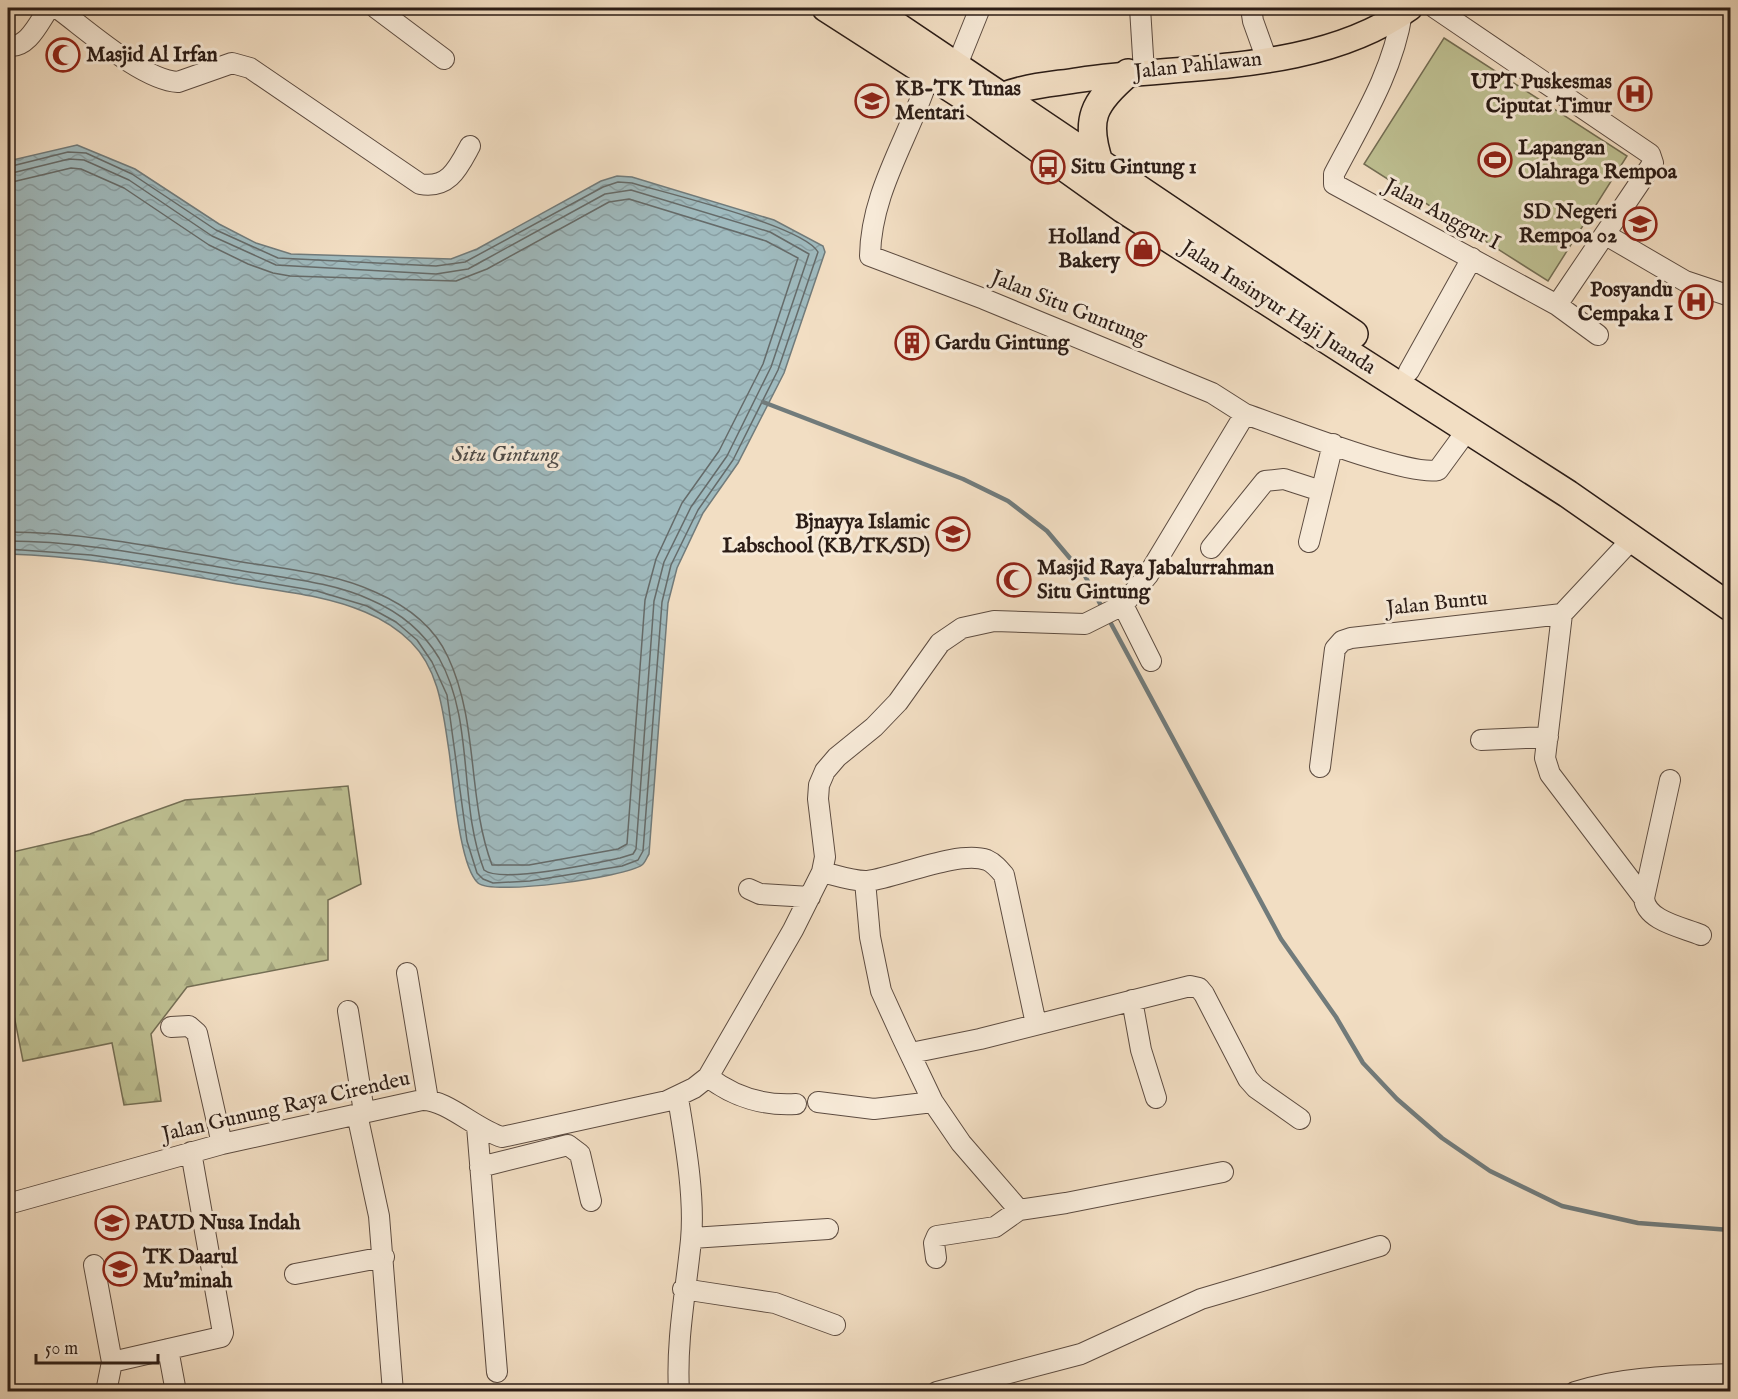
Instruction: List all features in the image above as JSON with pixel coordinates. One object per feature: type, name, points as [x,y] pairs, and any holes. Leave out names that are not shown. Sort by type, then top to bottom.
[{"type":"highway","name":"Jalan Insinyur Haji Juanda","points":[[826,8],[929,75],[991,101],[1100,165],[1408,371],[1577,479],[1731,585]]},
{"type":"highway","name":"Jalan Insinyur Haji Juanda","points":[[880,10],[957,65],[991,101],[1123,209],[1468,429],[1633,538],[1731,607]]},
{"type":"highway","points":[[1100,165],[1092,141],[1094,112],[1104,94],[1136,72]]},
{"type":"main road","name":"Jalan Pahlawan","points":[[991,101],[1136,72],[1267,60],[1310,53],[1341,43],[1396,13]]},
{"type":"street","points":[[8,46],[16,47],[24,43],[49,8]]},
{"type":"street","points":[[57,8],[143,71],[168,82],[178,82],[232,63],[250,68],[420,184],[431,186],[442,183],[454,175],[470,146]]},
{"type":"street","points":[[376,8],[444,59]]},
{"type":"street","points":[[957,65],[980,8]]},
{"type":"street","points":[[1136,72],[1140,8]]},
{"type":"street","points":[[1251,8],[1253,21],[1267,60]]},
{"type":"street","points":[[1435,8],[1650,154],[1653,163],[1557,305]]},
{"type":"street","name":"Jalan Anggur I","points":[[1396,13],[1398,39],[1379,90],[1334,174],[1333,182],[1336,186],[1557,305],[1598,335]]},
{"type":"street","name":"Jalan Situ Guntung","points":[[929,75],[878,198],[870,233],[870,256],[984,299],[1212,393],[1245,414]]},
{"type":"street","points":[[1606,235],[1685,281],[1731,296]]},
{"type":"street","points":[[1408,371],[1472,258]]},
{"type":"street","points":[[1245,414],[1392,464],[1431,471],[1438,470],[1468,429]]},
{"type":"street","name":"Jalan Gunung Raya Cirendeu","points":[[8,1204],[222,1144],[428,1100],[495,1135],[513,1136],[678,1098],[708,1077],[822,872],[825,857],[818,799],[819,785],[825,771],[837,757],[874,727],[898,702],[940,643],[962,628],[981,622],[1076,624],[1096,619],[1119,607],[1148,575],[1245,414]]},
{"type":"street","points":[[1309,542],[1333,444]]},
{"type":"street","points":[[1211,548],[1264,481],[1284,479],[1321,491]]},
{"type":"street","points":[[1633,538],[1562,614],[1545,758],[1550,774],[1644,898]]},
{"type":"street","points":[[1119,607],[1151,661]]},
{"type":"street","name":"Jalan Buntu","points":[[1320,767],[1335,649],[1342,641],[1351,638],[1562,614]]},
{"type":"street","points":[[1481,740],[1548,737]]},
{"type":"street","points":[[1670,780],[1644,898],[1645,906],[1652,914],[1701,935]]},
{"type":"street","points":[[822,872],[865,881],[958,860],[988,860],[998,867],[1004,875],[1036,1024]]},
{"type":"street","points":[[865,881],[870,937],[881,991],[933,1102],[961,1143],[1019,1210]]},
{"type":"street","points":[[749,889],[760,894],[810,897]]},
{"type":"street","points":[[407,973],[428,1100]]},
{"type":"street","points":[[911,1053],[1180,987],[1199,988],[1248,1079],[1300,1119]]},
{"type":"street","points":[[1132,1000],[1141,1050],[1156,1098]]},
{"type":"street","points":[[348,1011],[360,1113],[379,1216],[384,1257],[393,1392]]},
{"type":"street","points":[[171,1027],[189,1026],[197,1034],[222,1144]]},
{"type":"street","points":[[708,1077],[740,1096],[768,1103],[796,1104]]},
{"type":"street","points":[[678,1098],[687,1157],[692,1238],[678,1342],[679,1392]]},
{"type":"street","points":[[818,1102],[874,1109],[933,1102]]},
{"type":"street","points":[[477,1126],[497,1372]]},
{"type":"street","points":[[480,1167],[568,1145],[580,1154],[591,1201]]},
{"type":"street","points":[[112,1362],[220,1336],[223,1333],[191,1152]]},
{"type":"street","points":[[936,1258],[934,1243],[937,1236],[995,1227],[1019,1210],[1223,1172]]},
{"type":"street","points":[[692,1238],[828,1229]]},
{"type":"street","points":[[937,1392],[1081,1354],[1201,1299],[1380,1246]]},
{"type":"street","points":[[295,1274],[384,1257]]},
{"type":"street","points":[[94,1265],[112,1362],[106,1392]]},
{"type":"street","points":[[684,1289],[775,1303],[835,1325]]},
{"type":"street","points":[[168,1349],[176,1392]]},
{"type":"street","points":[[1575,1392],[1599,1385],[1677,1376],[1731,1374]]},
{"type":"green space","name":"Lapangan Olahraga Rempoa","points":[[1444,38],[1627,156],[1548,281],[1364,164]]},
{"type":"green space","points":[[348,786],[361,884],[328,900],[328,960],[187,987],[151,1034],[161,1101],[124,1105],[112,1043],[23,1061],[8,985],[8,853],[90,834],[185,800]]},
{"type":"water","name":"Situ Gintung","points":[[77,145],[135,169],[219,224],[256,243],[291,254],[451,259],[477,249],[601,181],[617,176],[632,177],[774,220],[823,246],[825,252],[784,373],[738,463],[703,513],[677,568],[668,603],[649,854],[642,865],[611,875],[532,886],[489,886],[478,883],[471,874],[462,841],[445,722],[434,679],[421,653],[384,621],[334,601],[286,591],[94,561],[8,554],[8,161]]},
{"type":"waterway","points":[[763,402],[963,479],[1008,501],[1047,531],[1085,576],[1104,611]]},
{"type":"waterway","points":[[1108,618],[1281,939],[1336,1017],[1363,1063],[1397,1099],[1442,1138],[1490,1171],[1562,1206],[1638,1223],[1730,1230]]},
{"type":"place","name":"Masjid Al Irfan","points":[[63,55]]},
{"type":"place","name":"UPT Puskesmas Ciputat Timur","points":[[1635,94]]},
{"type":"place","name":"KB-TK Tunas Mentari","points":[[872,101]]},
{"type":"place","name":"Lapangan Olahraga Rempoa","points":[[1495,160]]},
{"type":"place","name":"Situ Gintung 1","points":[[1048,167]]},
{"type":"place","name":"SD Negeri Rempoa 02","points":[[1640,224]]},
{"type":"place","name":"Holland Bakery","points":[[1143,249]]},
{"type":"place","name":"Posyandu Cempaka I","points":[[1696,302]]},
{"type":"place","name":"Gardu Gintung","points":[[912,343]]},
{"type":"place","name":"Bjnayya Islamic Labschool (KB/TK/SD)","points":[[953,534]]},
{"type":"place","name":"Masjid Raya Jabalurrahman Situ Gintung","points":[[1014,580]]},
{"type":"place","name":"PAUD Nusa Indah","points":[[112,1223]]},
{"type":"place","name":"TK Daarul Mu'minah","points":[[120,1269]]}]
